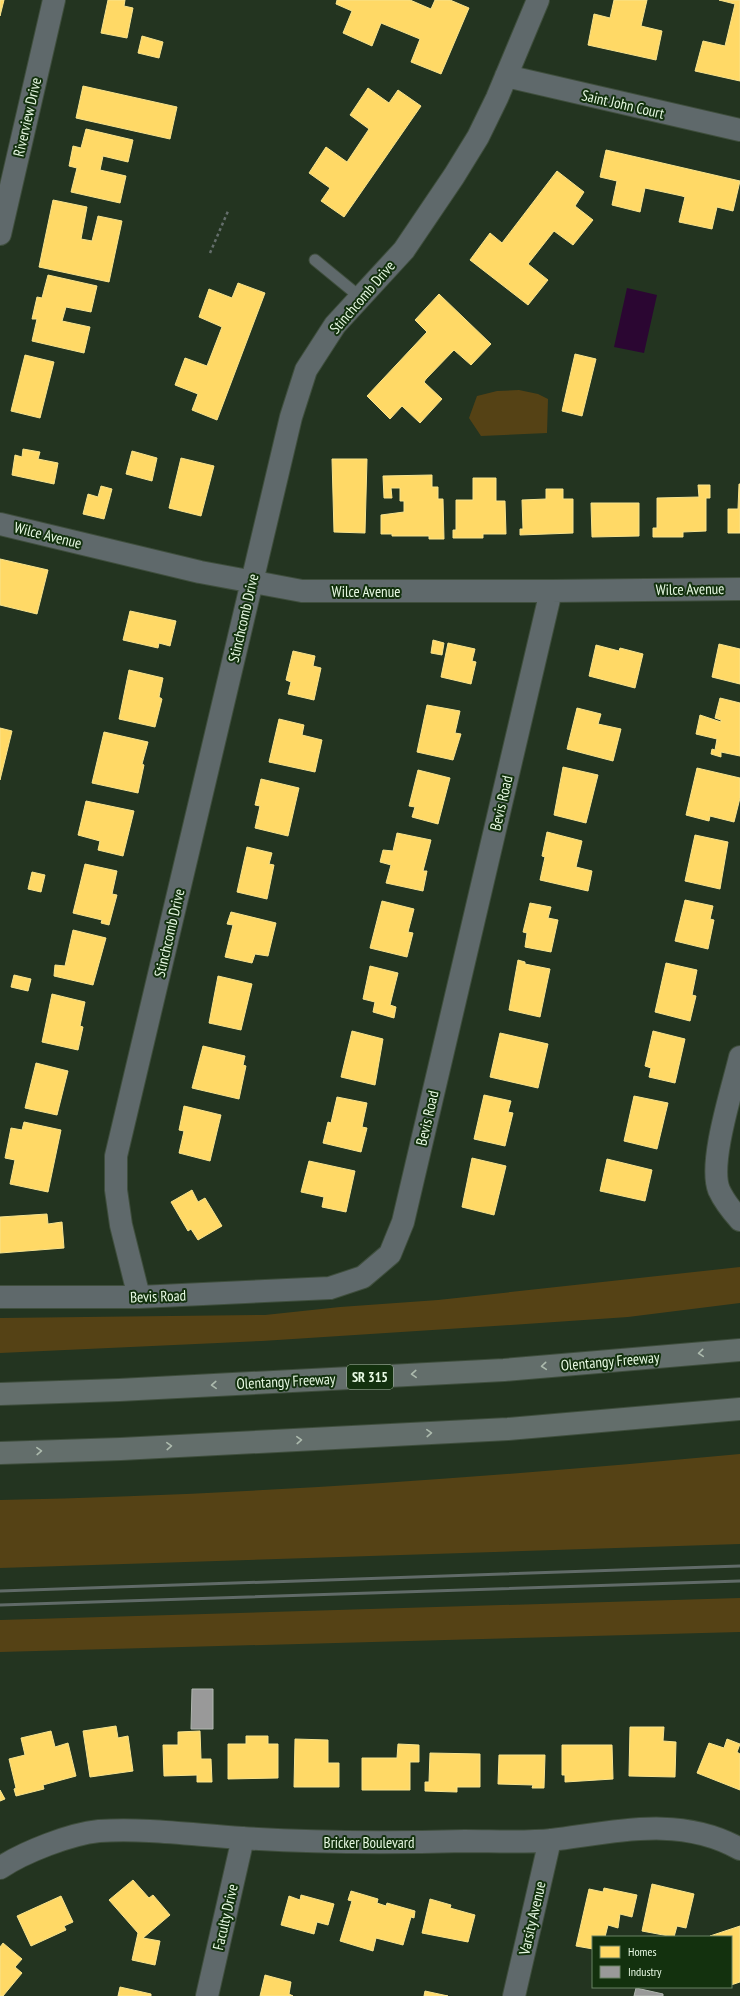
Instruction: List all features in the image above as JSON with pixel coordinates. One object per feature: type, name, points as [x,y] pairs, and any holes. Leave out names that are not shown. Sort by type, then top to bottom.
[{"type":"highway","name":"Olentangy Freeway","points":[[0,1394],[119,1390],[504,1370],[740,1350]]},
{"type":"highway","points":[[0,1453],[121,1449],[508,1429],[740,1409]]},
{"type":"street","name":"Riverview Drive","points":[[0,232],[54,0]]},
{"type":"street","name":"Stinchcomb Drive","points":[[139,1297],[121,1225],[116,1190],[116,1156],[291,416],[306,370],[335,325],[404,250],[454,176],[478,137],[538,0]]},
{"type":"street","name":"Saint John Court","points":[[506,76],[740,130]]},
{"type":"street","name":"Wilce Avenue","points":[[0,524],[200,572],[252,583],[308,591],[551,591],[740,588]]},
{"type":"street","name":"Bevis Road","points":[[0,1297],[139,1297],[330,1288],[364,1277],[390,1254],[403,1222],[551,591]]},
{"type":"street","points":[[740,1058],[719,1145],[716,1169],[719,1189],[728,1206],[740,1220]]},
{"type":"street","name":"Bricker Boulevard","points":[[0,1868],[16,1858],[55,1842],[96,1832],[143,1830],[243,1838],[359,1844],[550,1840],[615,1830],[660,1828],[690,1830],[722,1839],[740,1849]]},
{"type":"street","name":"Faculty Drive","points":[[206,1996],[243,1838]]},
{"type":"street","name":"Varsity Avenue","points":[[514,1996],[550,1840]]},
{"type":"lane","points":[[315,260],[360,297]]},
{"type":"path","points":[[210,253],[228,211]]},
{"type":"shaded area","points":[[627,288],[657,295],[644,353],[614,347]]},
{"type":"shaded area","points":[[519,390],[538,394],[548,399],[547,433],[481,436],[469,418],[477,396],[497,391]]},
{"type":"shaded area","points":[[740,1267],[740,1303],[628,1317],[262,1341],[0,1353],[0,1318],[265,1315],[340,1307],[438,1300]]},
{"type":"shaded area","points":[[740,1454],[740,1544],[0,1568],[0,1500],[93,1498],[370,1484]]},
{"type":"shaded area","points":[[740,1598],[740,1632],[0,1652],[0,1620]]},
{"type":"building: Homes","points":[[0,0],[4,0],[0,16]]},
{"type":"building: Homes","points":[[108,0],[125,0],[124,6],[133,8],[127,38],[101,33]]},
{"type":"building: Homes","points":[[337,0],[410,0],[431,9],[435,0],[450,0],[469,8],[441,74],[411,62],[420,39],[381,23],[372,46],[343,33],[352,11],[336,4]]},
{"type":"building: Homes","points":[[614,0],[647,0],[641,26],[662,31],[656,60],[588,45],[594,14],[610,18]]},
{"type":"building: Homes","points":[[719,0],[740,0],[740,81],[695,71],[703,41],[725,46],[735,4]]},
{"type":"building: Homes","points":[[142,36],[163,42],[159,58],[138,53]]},
{"type":"building: Homes","points":[[83,86],[177,107],[170,139],[76,118]]},
{"type":"building: Homes","points":[[368,88],[389,103],[398,90],[421,106],[344,217],[321,201],[330,188],[309,173],[326,147],[347,162],[369,129],[350,115]]},
{"type":"building: Homes","points":[[86,129],[133,140],[128,162],[103,156],[100,170],[126,176],[120,203],[71,192],[77,168],[69,166],[73,146],[81,148]]},
{"type":"building: Homes","points":[[606,150],[740,181],[733,211],[717,207],[712,229],[679,222],[685,197],[682,196],[645,188],[640,212],[612,205],[617,181],[600,177]]},
{"type":"building: Homes","points":[[557,171],[584,192],[575,206],[593,220],[573,245],[554,231],[528,264],[548,280],[528,305],[470,260],[490,233],[502,243]]},
{"type":"building: Homes","points":[[53,200],[87,207],[81,239],[92,241],[98,216],[122,221],[109,282],[39,267]]},
{"type":"building: Homes","points":[[48,275],[97,286],[91,312],[66,307],[62,321],[90,327],[84,353],[32,341],[37,319],[32,319],[37,297],[42,298]]},
{"type":"building: Homes","points":[[238,283],[265,293],[217,420],[192,410],[198,394],[175,385],[185,358],[207,366],[222,327],[199,317],[209,289],[232,298]]},
{"type":"building: Homes","points":[[439,294],[491,344],[471,365],[454,350],[426,379],[424,382],[442,399],[420,423],[402,406],[390,419],[367,396],[427,332],[415,320]]},
{"type":"building: Homes","points":[[575,354],[596,359],[582,416],[562,411]]},
{"type":"building: Homes","points":[[25,355],[54,362],[40,418],[11,411]]},
{"type":"building: Homes","points":[[23,449],[40,452],[38,459],[58,463],[54,484],[12,475],[15,455],[22,457]]},
{"type":"building: Homes","points":[[132,451],[157,458],[152,481],[126,474]]},
{"type":"building: Homes","points":[[181,458],[214,466],[201,516],[169,508]]},
{"type":"building: Homes","points":[[332,459],[367,459],[365,533],[334,532]]},
{"type":"building: Homes","points":[[432,475],[432,487],[438,487],[438,499],[443,499],[444,539],[429,539],[429,536],[392,536],[392,534],[381,534],[381,515],[404,512],[404,501],[400,501],[400,488],[391,488],[392,498],[384,498],[383,476]]},
{"type":"building: Homes","points":[[473,478],[496,478],[496,501],[505,501],[506,534],[483,534],[483,538],[453,538],[453,530],[456,530],[456,500],[473,500]]},
{"type":"building: Homes","points":[[739,484],[740,533],[728,533],[728,509],[738,509]]},
{"type":"building: Homes","points":[[698,485],[710,485],[710,498],[706,498],[706,531],[683,532],[683,537],[653,537],[653,528],[657,528],[657,498],[699,497]]},
{"type":"building: Homes","points":[[101,486],[112,489],[104,519],[83,514],[88,494],[98,497]]},
{"type":"building: Homes","points":[[546,489],[563,489],[563,499],[573,499],[573,533],[520,535],[520,529],[523,529],[522,500],[546,499]]},
{"type":"building: Homes","points":[[591,503],[639,503],[639,536],[592,537]]},
{"type":"building: Homes","points":[[0,559],[48,570],[37,614],[0,605]]},
{"type":"building: Homes","points":[[130,611],[176,621],[170,646],[159,643],[158,648],[123,640]]},
{"type":"building: Homes","points":[[433,640],[444,643],[442,655],[431,653]]},
{"type":"building: Homes","points":[[448,643],[475,649],[472,661],[476,662],[471,684],[441,677]]},
{"type":"building: Homes","points":[[719,644],[740,649],[740,684],[712,677]]},
{"type":"building: Homes","points":[[596,645],[619,651],[620,648],[643,654],[635,688],[589,676]]},
{"type":"building: Homes","points":[[293,651],[315,656],[313,666],[321,668],[314,700],[288,694],[291,682],[286,680]]},
{"type":"building: Homes","points":[[129,670],[163,678],[159,697],[162,699],[155,727],[119,719]]},
{"type":"building: Homes","points":[[720,698],[740,703],[740,756],[721,752],[721,757],[711,754],[712,749],[715,750],[717,739],[696,734],[700,715],[721,722],[721,720],[715,718]]},
{"type":"building: Homes","points":[[427,705],[460,711],[455,733],[461,734],[453,760],[417,752]]},
{"type":"building: Homes","points":[[577,708],[601,714],[598,724],[621,729],[613,761],[567,749]]},
{"type":"building: Homes","points":[[279,719],[304,725],[302,735],[322,740],[315,772],[269,762]]},
{"type":"building: Homes","points":[[0,728],[12,731],[0,780]]},
{"type":"building: Homes","points":[[104,732],[148,742],[142,764],[144,765],[138,793],[92,783]]},
{"type":"building: Homes","points":[[563,767],[598,775],[586,823],[554,815]]},
{"type":"building: Homes","points":[[697,768],[740,778],[740,798],[734,822],[710,816],[709,821],[686,815]]},
{"type":"building: Homes","points":[[418,770],[450,778],[438,824],[412,817],[415,807],[409,806]]},
{"type":"building: Homes","points":[[261,779],[299,788],[288,836],[255,828],[260,806],[255,805]]},
{"type":"building: Homes","points":[[86,801],[134,811],[123,856],[98,850],[100,841],[78,835]]},
{"type":"building: Homes","points":[[547,832],[582,841],[576,867],[592,871],[588,891],[540,880],[545,857],[542,856]]},
{"type":"building: Homes","points":[[397,833],[431,840],[423,871],[427,871],[423,891],[386,883],[391,865],[380,862],[383,850],[393,851]]},
{"type":"building: Homes","points":[[695,835],[728,842],[720,889],[685,881]]},
{"type":"building: Homes","points":[[247,847],[272,853],[269,864],[274,865],[267,899],[237,892]]},
{"type":"building: Homes","points":[[85,864],[117,871],[112,894],[117,895],[109,925],[101,923],[102,920],[73,913]]},
{"type":"building: Homes","points":[[32,872],[45,875],[41,892],[28,889]]},
{"type":"building: Homes","points":[[685,900],[713,906],[710,919],[714,920],[708,949],[675,941]]},
{"type":"building: Homes","points":[[382,901],[414,909],[408,932],[413,933],[407,957],[370,948]]},
{"type":"building: Homes","points":[[530,903],[551,907],[548,918],[558,920],[551,952],[525,947],[527,933],[523,932]]},
{"type":"building: Homes","points":[[231,912],[276,923],[268,956],[255,954],[252,963],[225,957],[233,925],[227,924]]},
{"type":"building: Homes","points":[[73,930],[106,938],[93,985],[54,976],[55,965],[65,966]]},
{"type":"building: Homes","points":[[518,960],[525,962],[525,964],[550,969],[540,1017],[509,1010]]},
{"type":"building: Homes","points":[[666,963],[697,970],[692,995],[696,996],[690,1021],[655,1012]]},
{"type":"building: Homes","points":[[370,966],[398,973],[390,1005],[396,1007],[394,1018],[373,1012],[375,1002],[363,999]]},
{"type":"building: Homes","points":[[14,975],[31,979],[28,991],[11,987]]},
{"type":"building: Homes","points":[[218,976],[252,984],[241,1030],[209,1023]]},
{"type":"building: Homes","points":[[52,994],[85,1002],[80,1026],[83,1027],[78,1050],[42,1042]]},
{"type":"building: Homes","points":[[352,1031],[383,1039],[375,1085],[341,1077]]},
{"type":"building: Homes","points":[[653,1031],[685,1039],[675,1083],[649,1077],[651,1068],[645,1066]]},
{"type":"building: Homes","points":[[500,1033],[548,1044],[538,1088],[490,1077]]},
{"type":"building: Homes","points":[[203,1046],[245,1056],[243,1065],[246,1066],[239,1099],[192,1088]]},
{"type":"building: Homes","points":[[36,1063],[68,1071],[57,1115],[25,1108]]},
{"type":"building: Homes","points":[[484,1095],[511,1101],[508,1112],[513,1113],[505,1146],[474,1139]]},
{"type":"building: Homes","points":[[634,1096],[668,1103],[657,1149],[624,1141]]},
{"type":"building: Homes","points":[[337,1097],[367,1103],[362,1127],[367,1128],[361,1152],[323,1143],[328,1122],[331,1123]]},
{"type":"building: Homes","points":[[184,1106],[221,1115],[210,1161],[179,1153],[184,1131],[179,1130]]},
{"type":"building: Homes","points":[[24,1122],[61,1130],[48,1192],[10,1184],[15,1160],[5,1158],[11,1128],[22,1130]]},
{"type":"building: Homes","points":[[472,1158],[506,1166],[494,1215],[462,1207]]},
{"type":"building: Homes","points":[[607,1159],[652,1170],[645,1201],[600,1191]]},
{"type":"building: Homes","points":[[309,1161],[355,1171],[346,1212],[322,1207],[324,1197],[301,1192]]},
{"type":"building: Homes","points":[[192,1190],[198,1202],[205,1198],[222,1226],[198,1240],[191,1229],[188,1231],[171,1202]]},
{"type":"building: Homes","points":[[47,1214],[48,1224],[62,1222],[64,1248],[0,1253],[0,1217]]},
{"type":"building: Homes","points":[[116,1726],[118,1738],[128,1736],[133,1771],[90,1777],[83,1731]]},
{"type":"building: Homes","points":[[630,1727],[664,1727],[663,1741],[676,1742],[675,1777],[629,1776]]},
{"type":"building: Homes","points":[[51,1731],[55,1747],[68,1743],[76,1776],[43,1785],[44,1789],[16,1796],[14,1789],[16,1788],[9,1759],[25,1755],[21,1738]]},
{"type":"building: Homes","points":[[200,1731],[201,1759],[211,1759],[212,1782],[197,1782],[197,1775],[164,1776],[163,1745],[178,1745],[178,1732]]},
{"type":"building: Homes","points":[[246,1736],[268,1736],[268,1744],[278,1744],[278,1778],[228,1779],[228,1744],[246,1744]]},
{"type":"building: Homes","points":[[295,1739],[328,1740],[328,1763],[339,1763],[339,1787],[294,1787]]},
{"type":"building: Homes","points":[[727,1739],[740,1744],[737,1752],[740,1754],[740,1790],[697,1773],[709,1743],[724,1748]]},
{"type":"building: Homes","points":[[398,1744],[419,1745],[419,1762],[410,1762],[410,1790],[362,1790],[362,1758],[397,1758]]},
{"type":"building: Homes","points":[[562,1745],[612,1745],[613,1779],[565,1782],[565,1775],[562,1775]]},
{"type":"building: Homes","points":[[430,1753],[480,1754],[480,1787],[457,1787],[457,1792],[425,1791],[425,1782],[429,1782]]},
{"type":"building: Homes","points":[[499,1755],[545,1755],[544,1788],[532,1788],[533,1785],[498,1784]]},
{"type":"building: Homes","points":[[0,1790],[5,1799],[0,1801]]},
{"type":"building: Homes","points":[[133,1880],[149,1898],[153,1895],[170,1915],[143,1938],[160,1941],[155,1965],[132,1960],[138,1933],[109,1900]]},
{"type":"building: Homes","points":[[652,1884],[694,1894],[686,1928],[677,1926],[674,1936],[642,1931]]},
{"type":"building: Homes","points":[[604,1888],[637,1895],[632,1917],[620,1914],[618,1928],[608,1925],[605,1936],[592,1936],[592,1949],[576,1946],[589,1889],[603,1892]]},
{"type":"building: Homes","points":[[351,1891],[378,1899],[377,1903],[386,1906],[387,1903],[415,1911],[414,1918],[411,1917],[403,1945],[376,1938],[373,1951],[340,1941],[352,1901],[348,1900]]},
{"type":"building: Homes","points":[[301,1895],[334,1904],[328,1925],[317,1922],[314,1934],[281,1925],[289,1896],[300,1900]]},
{"type":"building: Homes","points":[[61,1896],[73,1922],[64,1926],[66,1930],[31,1946],[17,1916]]},
{"type":"building: Homes","points":[[430,1899],[451,1905],[450,1908],[475,1915],[468,1942],[422,1933]]},
{"type":"building: Homes","points":[[740,1926],[740,1982],[732,1985],[732,1936],[710,1936]]},
{"type":"building: Homes","points":[[3,1943],[22,1959],[15,1967],[22,1973],[3,1996],[0,1996],[0,1947]]},
{"type":"building: Homes","points":[[265,1975],[291,1982],[289,1994],[293,1996],[260,1996]]},
{"type":"building: Homes","points":[[120,1987],[151,1994],[151,1996],[118,1996]]},
{"type":"building: Homes","points":[[425,1991],[448,1996],[424,1996]]},
{"type":"building: Industry","points":[[192,1689],[213,1689],[213,1729],[191,1729]]},
{"type":"building: Industry","points":[[636,1988],[663,1994],[663,1996],[634,1996]]},
{"type":"railway","points":[[0,1591],[740,1566]]},
{"type":"railway","points":[[0,1605],[740,1581]]}]
